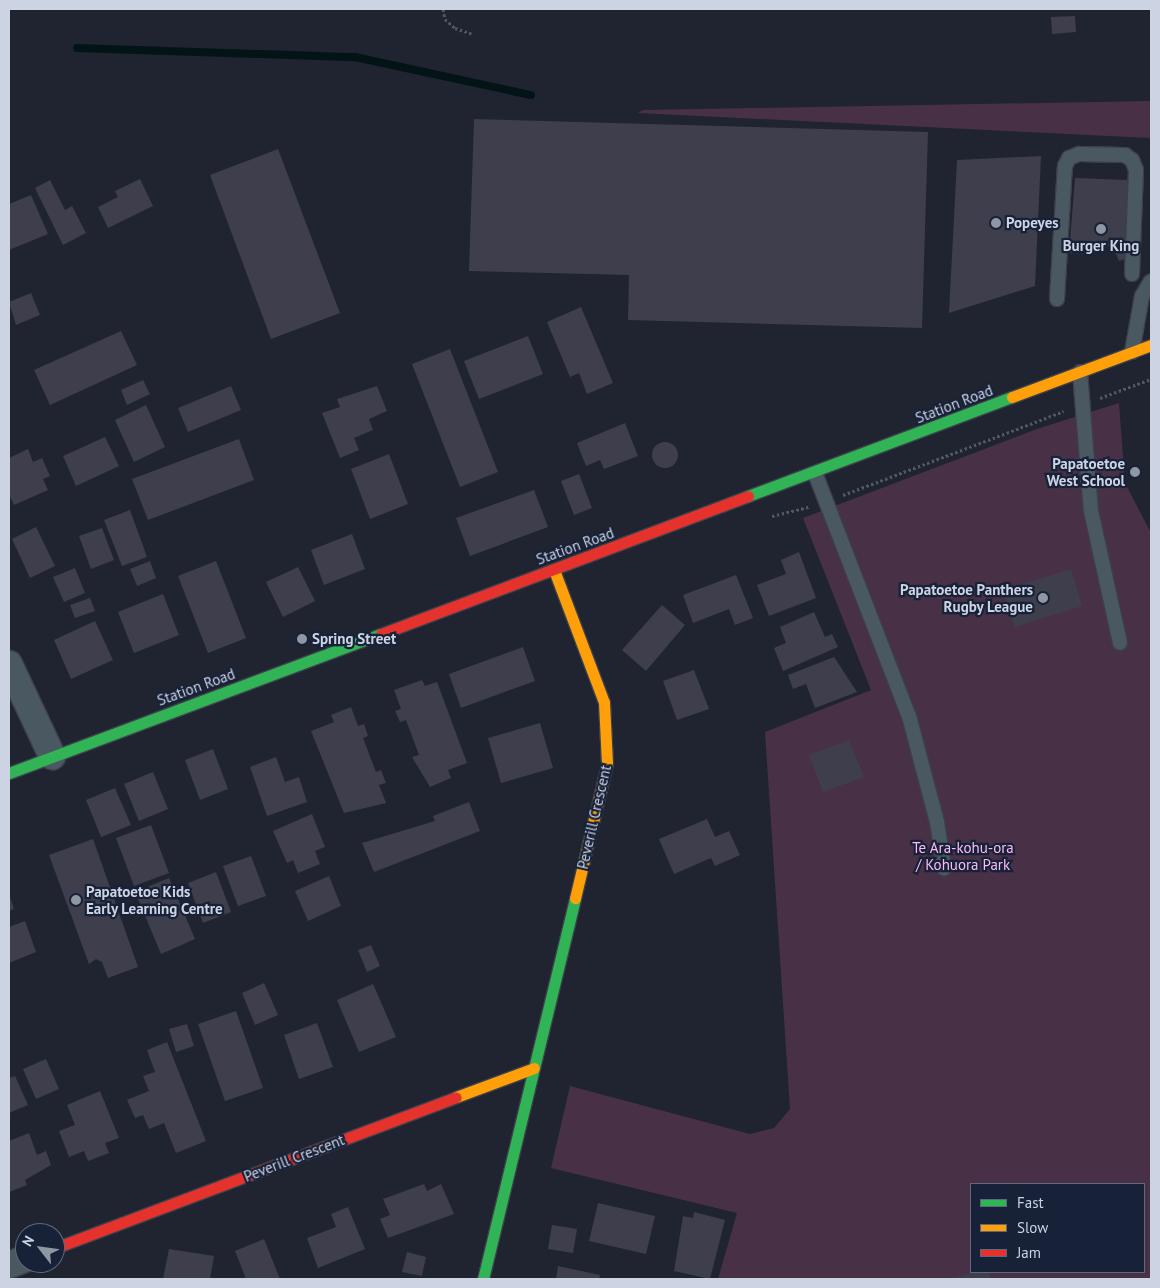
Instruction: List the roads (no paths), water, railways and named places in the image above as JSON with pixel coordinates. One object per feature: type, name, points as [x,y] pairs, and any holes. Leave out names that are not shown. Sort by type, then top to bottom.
[{"type":"street","name":"Station Road","points":[[9,773],[815,473],[1151,345]]},
{"type":"street","name":"Peverill Crescent","points":[[483,1279],[607,764],[604,702],[554,570]]},
{"type":"street","points":[[9,664],[52,756]]},
{"type":"street","name":"Peverill Crescent","points":[[65,1244],[534,1068]]},
{"type":"lane","points":[[1057,299],[1065,166],[1069,158],[1079,154],[1125,155],[1132,160],[1136,170],[1132,274]]},
{"type":"lane","points":[[1132,352],[1142,296],[1151,281]]},
{"type":"lane","points":[[1080,372],[1091,511],[1120,643]]},
{"type":"lane","points":[[815,473],[909,716],[937,822],[944,868]]},
{"type":"waterway","points":[[77,48],[355,57],[531,95]]},
{"type":"place","name":"Popeyes","points":[[996,223]]},
{"type":"place","name":"Burger King","points":[[1101,229]]},
{"type":"place","name":"Papatoetoe West School","points":[[1135,472]]},
{"type":"place","name":"Papatoetoe Panthers Rugby League","points":[[1043,598]]},
{"type":"place","name":"Spring Street","points":[[302,639]]},
{"type":"place","name":"Papatoetoe Kids Early Learning Centre","points":[[76,900]]},
{"type":"park label","name":"Te Ara-kohu-ora / Kohuora Park","points":[[963,856]]}]
